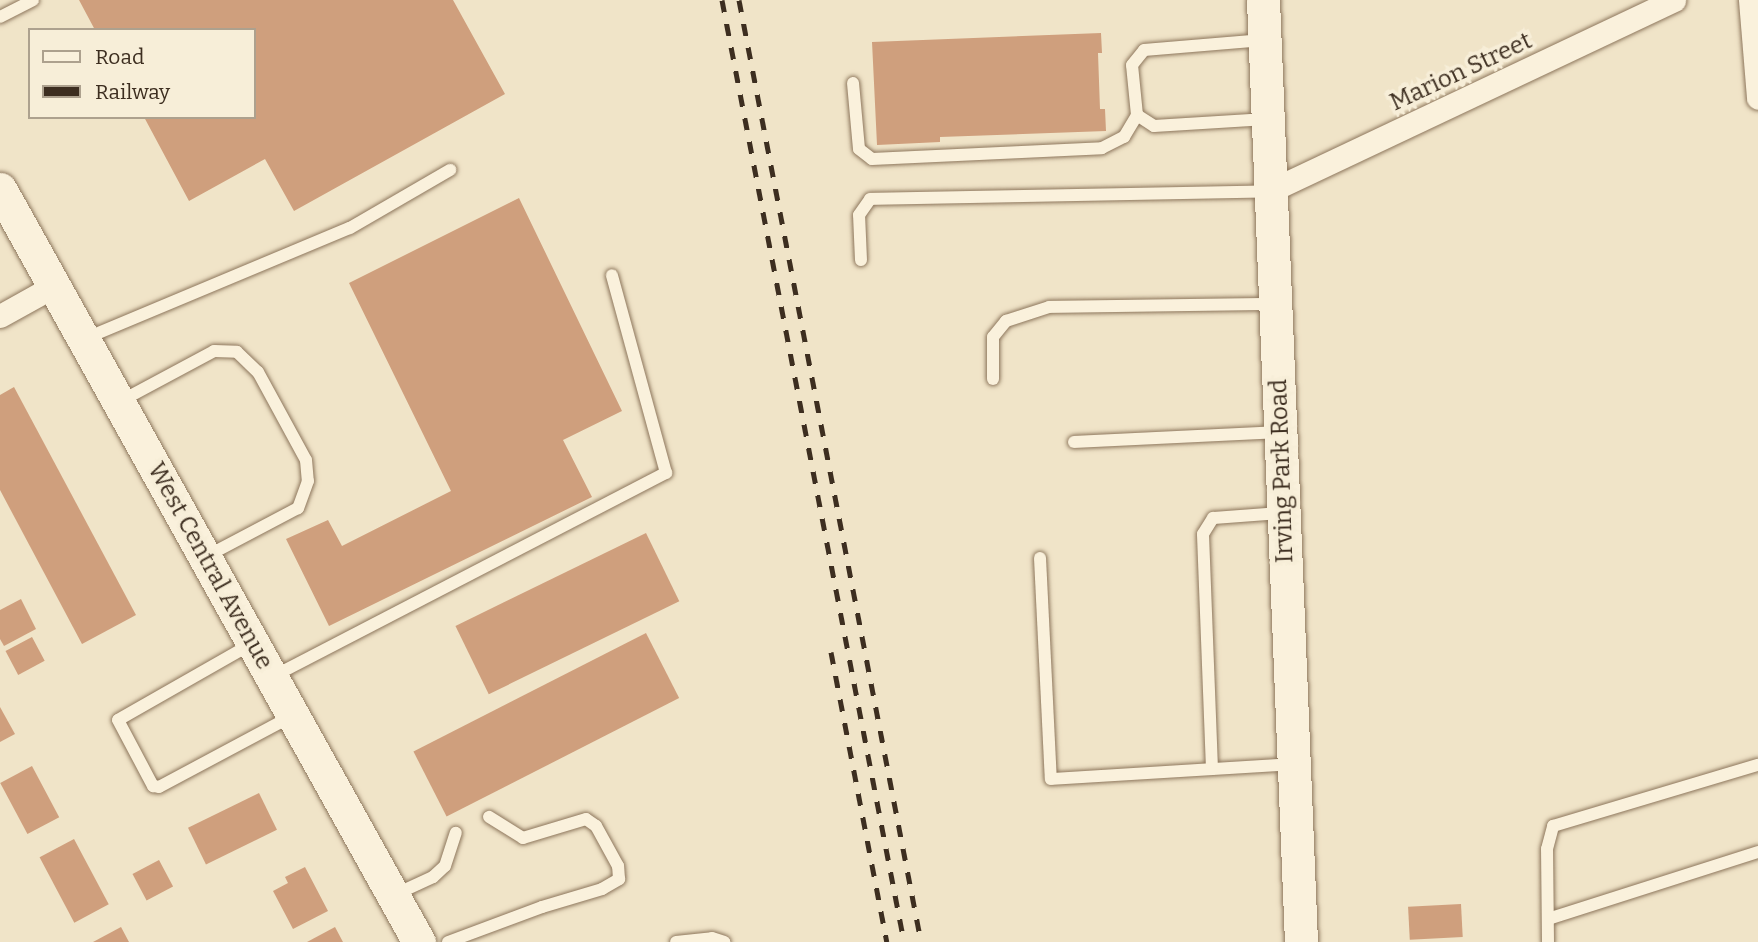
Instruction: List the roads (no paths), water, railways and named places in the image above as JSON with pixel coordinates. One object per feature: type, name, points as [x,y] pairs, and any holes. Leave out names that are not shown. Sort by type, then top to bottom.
[{"type":"main road","name":"Irving Park Road","points":[[1263,0],[1301,942]]},
{"type":"main road","name":"West Central Avenue","points":[[0,190],[419,942]]},
{"type":"street","name":"Marion Street","points":[[1270,191],[1674,0]]},
{"type":"street","points":[[1750,0],[1758,98]]},
{"type":"street","points":[[0,316],[54,286]]},
{"type":"lane","points":[[0,17],[33,0]]},
{"type":"lane","points":[[853,83],[859,149],[872,159],[1102,148],[1124,137],[1137,115],[1132,65],[1144,50],[1264,40]]},
{"type":"lane","points":[[1137,115],[1154,126],[1267,119]]},
{"type":"lane","points":[[84,339],[350,228],[450,170]]},
{"type":"lane","points":[[861,260],[859,215],[870,199],[1270,191]]},
{"type":"lane","points":[[272,677],[666,473],[612,275]]},
{"type":"lane","points":[[993,379],[993,337],[1006,321],[1049,307],[1275,304]]},
{"type":"lane","points":[[119,402],[214,351],[237,352],[258,372],[306,460],[308,481],[298,508],[205,557]]},
{"type":"lane","points":[[1074,442],[1280,432]]},
{"type":"lane","points":[[1212,769],[1203,534],[1213,518],[1284,513]]},
{"type":"lane","points":[[1040,558],[1051,779],[1294,764]]},
{"type":"lane","points":[[254,643],[120,716],[118,720],[153,786],[159,787],[293,715]]},
{"type":"lane","points":[[1548,942],[1547,849],[1553,826],[1730,771],[1758,765]]},
{"type":"lane","points":[[448,942],[516,916],[601,889],[619,880],[618,866],[613,856],[596,826],[586,819],[523,838],[489,817]]},
{"type":"lane","points":[[393,895],[433,877],[446,866],[456,833]]},
{"type":"lane","points":[[1548,919],[1758,852]]},
{"type":"lane","points":[[676,942],[712,938],[724,942]]},
{"type":"railway","points":[[722,0],[904,942]]},
{"type":"railway","points":[[739,0],[921,942]]},
{"type":"railway","points":[[831,652],[887,942]]}]
